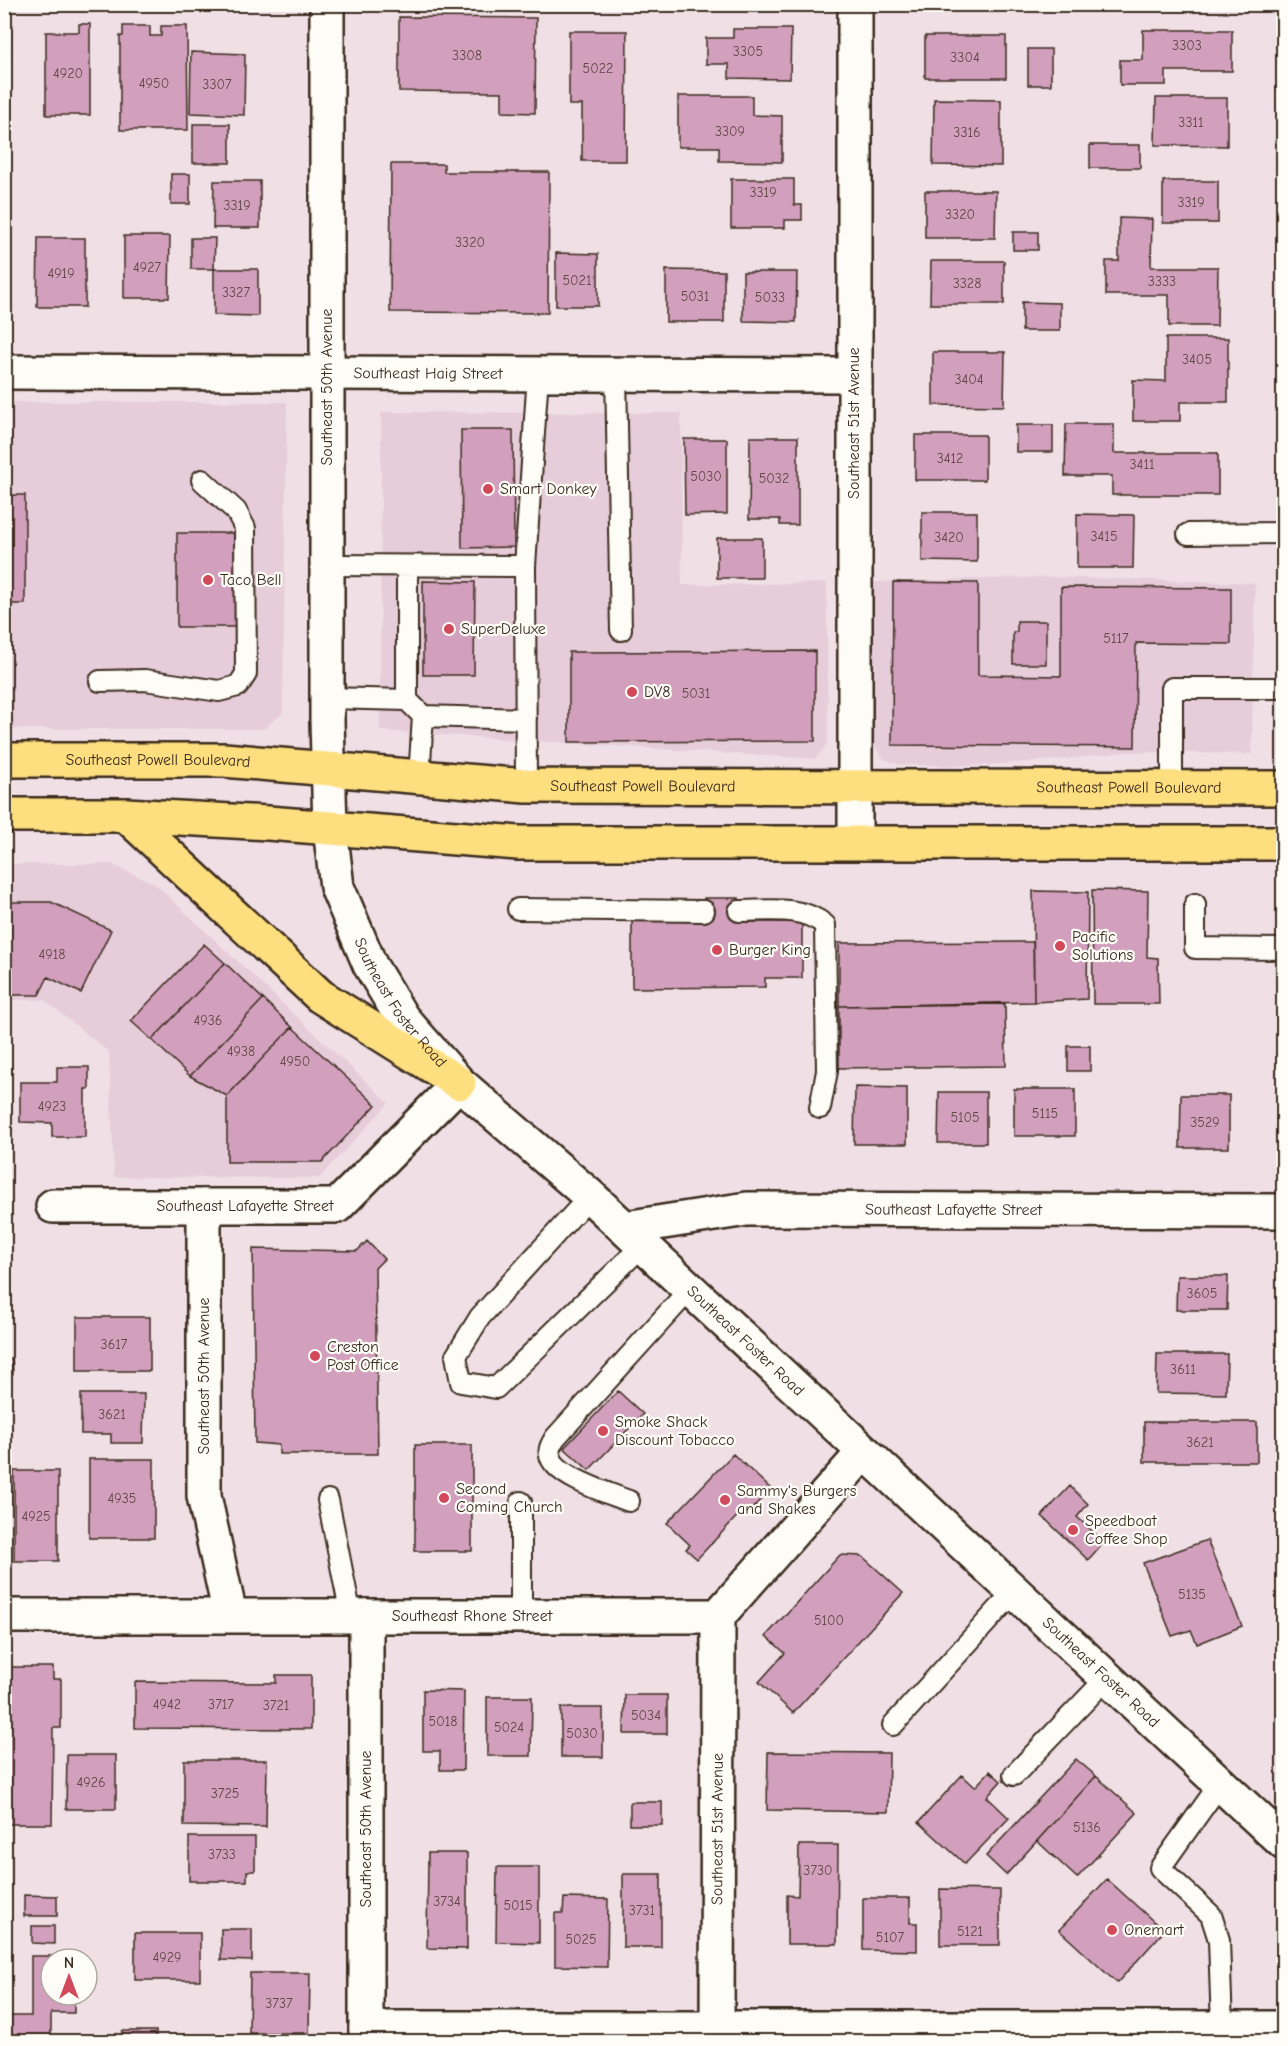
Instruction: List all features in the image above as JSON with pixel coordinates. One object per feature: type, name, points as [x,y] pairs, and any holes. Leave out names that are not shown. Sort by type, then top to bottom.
[{"type":"main road","name":"Southeast Powell Boulevard","points":[[4,760],[224,760],[526,786],[1284,788]]},
{"type":"main road","points":[[4,815],[126,815],[518,843],[633,845],[855,842],[1284,843]]},
{"type":"main road","points":[[126,815],[320,996],[459,1083]]},
{"type":"street","name":"Southeast 50th Avenue","points":[[327,4],[328,769]]},
{"type":"street","name":"Southeast 51st Avenue","points":[[855,4],[853,375],[855,842]]},
{"type":"street","name":"Southeast Haig Street","points":[[4,372],[853,375]]},
{"type":"street","name":"Southeast Foster Road","points":[[328,769],[330,828],[337,887],[370,965],[402,1018],[459,1083],[634,1236],[1219,1785],[1284,1843]]},
{"type":"street","name":"Southeast Lafayette Street","points":[[53,1206],[337,1206],[459,1083]]},
{"type":"street","name":"Southeast 50th Avenue","points":[[204,1206],[204,1496],[230,1615]]},
{"type":"street","name":"Southeast Lafayette Street","points":[[634,1236],[747,1209],[1284,1211]]},
{"type":"street","points":[[718,1616],[864,1452]]},
{"type":"street","name":"Southeast Rhone Street","points":[[4,1616],[718,1616]]},
{"type":"street","name":"Southeast 50th Avenue","points":[[359,1616],[366,2035]]},
{"type":"street","name":"Southeast 51st Avenue","points":[[717,2035],[718,1616]]},
{"type":"street","points":[[366,2035],[717,2035],[1284,2028]]},
{"type":"lane","points":[[526,786],[525,566],[538,374]]},
{"type":"lane","points":[[616,374],[621,630]]},
{"type":"lane","points":[[100,681],[145,680],[219,691],[238,686],[246,674],[244,528],[236,511],[202,480]]},
{"type":"lane","points":[[1188,534],[1284,533]]},
{"type":"lane","points":[[327,565],[525,566]]},
{"type":"lane","points":[[406,566],[406,700]]},
{"type":"lane","points":[[1172,787],[1172,688],[1284,688]]},
{"type":"lane","points":[[327,698],[406,700],[423,716],[526,719]]},
{"type":"lane","points":[[419,778],[423,716]]},
{"type":"lane","points":[[1195,904],[1195,948],[1284,949]]},
{"type":"lane","points":[[518,909],[704,912]]},
{"type":"lane","points":[[739,912],[799,912],[817,917],[825,925],[827,1071],[820,1108]]},
{"type":"lane","points":[[590,1196],[480,1317],[456,1356],[461,1382],[496,1388],[634,1236]]},
{"type":"lane","points":[[629,1501],[578,1481],[555,1464],[550,1457],[550,1449],[555,1438],[690,1289]]},
{"type":"lane","points":[[328,1500],[359,1616]]},
{"type":"lane","points":[[521,1502],[521,1616]]},
{"type":"lane","points":[[893,1725],[1014,1592]]},
{"type":"lane","points":[[1014,1775],[1106,1679]]},
{"type":"lane","points":[[1219,1785],[1160,1868],[1211,1915],[1219,1940],[1222,2028]]},
{"type":"shaded area","points":[[5,402],[287,402],[283,713],[264,729],[5,729]]},
{"type":"shaded area","points":[[381,412],[681,413],[682,585],[827,583],[828,741],[823,750],[815,759],[380,731]]},
{"type":"shaded area","points":[[1051,577],[1255,583],[1252,754],[1125,752],[974,766],[900,765],[884,759],[874,746],[873,582]]},
{"type":"shaded area","points":[[5,864],[111,864],[154,883],[389,1103],[319,1178],[114,1177],[109,1052],[44,1000],[5,1000]]},
{"type":"building","points":[[399,17],[536,18],[535,113],[502,112],[502,92],[399,91]]},
{"type":"building","points":[[4,24],[11,24],[10,101],[4,101]]},
{"type":"building","points":[[79,24],[90,24],[90,115],[46,115],[46,32],[79,32]]},
{"type":"building","points":[[123,26],[150,26],[150,36],[161,36],[161,26],[187,26],[188,130],[120,130],[120,36],[123,36]]},
{"type":"building","points":[[733,29],[791,29],[790,79],[729,78],[729,64],[706,64],[706,38],[733,38]]},
{"type":"building","points":[[1143,30],[1232,30],[1232,71],[1166,71],[1166,85],[1120,85],[1120,60],[1143,60]]},
{"type":"building","points":[[569,31],[627,31],[626,161],[582,161],[582,105],[569,105]]},
{"type":"building","points":[[925,36],[1006,36],[1006,78],[925,78]]},
{"type":"building","points":[[1028,49],[1051,49],[1051,85],[1028,85]]},
{"type":"building","points":[[191,52],[245,54],[244,115],[190,113]]},
{"type":"building","points":[[678,96],[752,96],[752,115],[782,116],[782,162],[719,161],[719,147],[678,147]]},
{"type":"building","points":[[1156,98],[1227,98],[1227,146],[1155,145]]},
{"type":"building","points":[[934,99],[1001,100],[1001,166],[933,165]]},
{"type":"building","points":[[193,124],[230,124],[230,163],[193,163]]},
{"type":"building","points":[[1090,145],[1140,145],[1140,168],[1090,168]]},
{"type":"building","points":[[391,164],[444,164],[444,172],[549,172],[548,313],[390,312]]},
{"type":"building","points":[[171,174],[190,174],[190,204],[171,204]]},
{"type":"building","points":[[731,179],[794,179],[794,205],[802,205],[802,220],[785,220],[785,228],[731,228]]},
{"type":"building","points":[[214,181],[260,181],[260,228],[213,228]]},
{"type":"building","points":[[1163,181],[1218,181],[1218,223],[1163,223]]},
{"type":"building","points":[[925,191],[996,191],[995,238],[925,238]]},
{"type":"building","points":[[4,217],[6,217],[6,309],[4,309]]},
{"type":"building","points":[[1119,218],[1152,219],[1151,267],[1218,267],[1217,326],[1169,326],[1169,295],[1106,295],[1106,261],[1119,261]]},
{"type":"building","points":[[1013,232],[1038,232],[1038,250],[1013,250]]},
{"type":"building","points":[[124,236],[170,236],[169,298],[124,298]]},
{"type":"building","points":[[38,238],[85,238],[85,307],[37,307]]},
{"type":"building","points":[[191,238],[215,238],[214,269],[191,269]]},
{"type":"building","points":[[556,253],[598,254],[598,306],[556,306]]},
{"type":"building","points":[[931,261],[1004,261],[1004,304],[930,304]]},
{"type":"building","points":[[214,269],[258,269],[258,316],[214,315]]},
{"type":"building","points":[[666,270],[724,271],[724,322],[666,322]]},
{"type":"building","points":[[743,272],[797,272],[796,322],[743,321]]},
{"type":"building","points":[[1022,302],[1060,303],[1060,331],[1022,331]]},
{"type":"building","points":[[1166,338],[1228,338],[1228,402],[1180,402],[1180,421],[1133,421],[1133,380],[1166,381]]},
{"type":"building","points":[[933,352],[1005,352],[1004,406],[933,405]]},
{"type":"building","points":[[1066,424],[1114,424],[1114,453],[1218,453],[1218,495],[1112,495],[1112,476],[1065,476]]},
{"type":"building","points":[[1016,425],[1053,425],[1053,452],[1016,452]]},
{"type":"building","points":[[461,430],[513,430],[514,547],[462,548]]},
{"type":"building","points":[[915,435],[985,435],[985,480],[915,480]]},
{"type":"building","points":[[750,437],[798,437],[798,525],[780,525],[780,519],[749,519]]},
{"type":"building","points":[[684,439],[727,439],[727,514],[685,515]]},
{"type":"building","points":[[4,495],[25,495],[25,604],[4,604]]},
{"type":"building","points":[[922,512],[977,512],[977,562],[922,561]]},
{"type":"building","points":[[1077,514],[1134,515],[1133,568],[1077,568]]},
{"type":"building","name":"Taco Bell","points":[[177,533],[239,533],[239,627],[177,627]]},
{"type":"building","points":[[717,538],[762,538],[762,578],[717,578]]},
{"type":"building","name":"SuperDeluxe","points":[[423,581],[475,582],[474,675],[423,675]]},
{"type":"building","points":[[893,582],[978,583],[978,675],[1061,676],[1061,587],[1231,588],[1231,644],[1136,643],[1135,747],[892,745]]},
{"type":"building","points":[[1017,621],[1046,621],[1046,664],[1013,664],[1013,632],[1017,632]]},
{"type":"building","points":[[815,651],[815,741],[569,742],[569,652]]},
{"type":"building","points":[[1092,890],[1148,891],[1147,957],[1158,958],[1159,1004],[1093,1004]]},
{"type":"building","name":"Pacific Solutions","points":[[1033,891],[1088,892],[1087,999],[1034,1002]]},
{"type":"building","name":"Burger King","points":[[704,898],[739,898],[739,922],[802,922],[802,978],[765,978],[765,987],[632,988],[632,917],[704,916]]},
{"type":"building","points":[[4,902],[51,902],[111,930],[81,993],[48,977],[39,995],[4,995]]},
{"type":"building","points":[[1033,942],[1034,1002],[839,1006],[839,943]]},
{"type":"building","points":[[204,944],[225,963],[152,1040],[131,1021]]},
{"type":"building","points":[[225,963],[263,999],[190,1076],[152,1040]]},
{"type":"building","points":[[263,999],[292,1027],[227,1096],[190,1076]]},
{"type":"building","points":[[1005,1004],[1006,1066],[839,1068],[839,1006]]},
{"type":"building","points":[[292,1027],[376,1105],[322,1162],[227,1162],[227,1096]]},
{"type":"building","points":[[1068,1046],[1090,1046],[1090,1071],[1068,1071]]},
{"type":"building","points":[[57,1067],[89,1067],[89,1089],[85,1089],[85,1137],[52,1137],[52,1123],[20,1122],[20,1082],[57,1082]]},
{"type":"building","points":[[855,1087],[907,1088],[907,1144],[854,1144]]},
{"type":"building","points":[[1014,1089],[1075,1089],[1075,1136],[1014,1136]]},
{"type":"building","points":[[939,1092],[986,1092],[986,1143],[938,1143]]},
{"type":"building","points":[[1181,1095],[1229,1095],[1229,1148],[1180,1148]]},
{"type":"building","name":"Creston Post Office","points":[[367,1241],[384,1259],[375,1268],[378,1454],[279,1454],[279,1445],[255,1443],[253,1249],[357,1251]]},
{"type":"building","points":[[1177,1276],[1228,1276],[1227,1310],[1176,1310]]},
{"type":"building","points":[[77,1317],[150,1317],[150,1371],[77,1371]]},
{"type":"building","points":[[1157,1354],[1227,1354],[1226,1394],[1156,1393]]},
{"type":"building","points":[[12,1359],[13,1374],[4,1374],[4,1360]]},
{"type":"building","name":"Smoke Shack Discount Tobacco","points":[[618,1391],[643,1414],[589,1470],[564,1448]]},
{"type":"building","points":[[81,1394],[144,1394],[143,1443],[111,1443],[111,1434],[81,1434]]},
{"type":"building","points":[[1144,1422],[1257,1422],[1257,1462],[1144,1462]]},
{"type":"building","name":"Second Coming Church","points":[[415,1445],[472,1445],[472,1551],[415,1551]]},
{"type":"building","name":"Sammy's Burgers and Shakes","points":[[733,1454],[771,1489],[747,1514],[743,1510],[697,1559],[686,1549],[690,1545],[667,1523]]},
{"type":"building","points":[[89,1459],[154,1459],[154,1538],[89,1538]]},
{"type":"building","points":[[14,1471],[58,1471],[58,1561],[14,1561]]},
{"type":"building","name":"Speedboat Coffee Shop","points":[[1070,1486],[1088,1504],[1077,1517],[1104,1542],[1088,1560],[1042,1516]]},
{"type":"building","points":[[1207,1540],[1242,1626],[1197,1644],[1191,1630],[1172,1636],[1143,1563]]},
{"type":"building","points":[[840,1555],[862,1556],[903,1593],[793,1713],[759,1682],[785,1653],[766,1636]]},
{"type":"building","points":[[4,1667],[53,1667],[53,1679],[61,1679],[61,1728],[53,1728],[52,1824],[4,1824]]},
{"type":"building","points":[[276,1675],[311,1675],[311,1729],[135,1728],[135,1682],[276,1683]]},
{"type":"building","points":[[423,1690],[464,1691],[463,1770],[440,1770],[440,1751],[423,1751]]},
{"type":"building","points":[[625,1695],[667,1695],[667,1734],[624,1734]]},
{"type":"building","points":[[487,1697],[532,1697],[531,1756],[487,1756]]},
{"type":"building","points":[[561,1708],[603,1708],[603,1757],[561,1757]]},
{"type":"building","points":[[768,1752],[889,1753],[888,1812],[767,1810]]},
{"type":"building","points":[[67,1755],[116,1755],[116,1809],[66,1809]]},
{"type":"building","points":[[1076,1759],[1096,1776],[1006,1875],[986,1856]]},
{"type":"building","points":[[184,1760],[267,1760],[266,1827],[184,1826]]},
{"type":"building","points":[[990,1771],[1001,1781],[987,1797],[1009,1818],[965,1864],[919,1822],[962,1775],[975,1787]]},
{"type":"building","points":[[1096,1776],[1137,1813],[1077,1878],[1037,1841]]},
{"type":"building","points":[[630,1802],[662,1802],[662,1825],[630,1825]]},
{"type":"building","points":[[189,1837],[255,1837],[255,1871],[247,1871],[247,1881],[189,1881]]},
{"type":"building","points":[[799,1845],[838,1845],[837,1944],[787,1944],[787,1895],[798,1896]]},
{"type":"building","points":[[428,1853],[467,1853],[467,1949],[427,1948]]},
{"type":"building","points":[[497,1867],[539,1867],[539,1943],[496,1942]]},
{"type":"building","points":[[623,1874],[661,1874],[661,1947],[623,1947]]},
{"type":"building","name":"Onemart","points":[[1107,1879],[1164,1931],[1117,1983],[1059,1930]]},
{"type":"building","points":[[940,1889],[1000,1890],[1000,1945],[940,1945]]},
{"type":"building","points":[[24,1895],[57,1896],[57,1916],[24,1916]]},
{"type":"building","points":[[564,1898],[608,1899],[607,1967],[555,1966],[555,1913],[563,1913]]},
{"type":"building","points":[[863,1898],[910,1898],[910,1923],[917,1923],[917,1951],[863,1950]]},
{"type":"building","points":[[32,1926],[54,1926],[54,1944],[32,1943]]},
{"type":"building","points":[[221,1929],[252,1929],[252,1961],[221,1960]]},
{"type":"building","points":[[135,1933],[200,1933],[200,1980],[135,1980]]},
{"type":"building","points":[[31,1956],[39,1956],[39,2007],[74,2007],[74,2013],[51,2013],[51,2042],[7,2042],[8,2016],[31,2016]]},
{"type":"building","points":[[250,1973],[310,1973],[309,2033],[249,2033]]},
{"type":"building","points":[[122,2031],[156,2031],[156,2042],[122,2042]]},
{"type":"place","name":"Smart Donkey","points":[[488,489]]},
{"type":"place","name":"Taco Bell","points":[[208,580]]},
{"type":"place","name":"SuperDeluxe","points":[[449,629]]},
{"type":"place","name":"DV8","points":[[632,692]]},
{"type":"place","name":"Pacific Solutions","points":[[1060,946]]},
{"type":"place","name":"Burger King","points":[[717,950]]},
{"type":"place","name":"Creston Post Office","points":[[315,1356]]},
{"type":"place","name":"Smoke Shack Discount Tobacco","points":[[603,1431]]},
{"type":"place","name":"Second Coming Church","points":[[444,1498]]},
{"type":"place","name":"Sammy's Burgers and Shakes","points":[[725,1500]]},
{"type":"place","name":"Speedboat Coffee Shop","points":[[1073,1530]]},
{"type":"place","name":"Onemart","points":[[1112,1930]]}]
